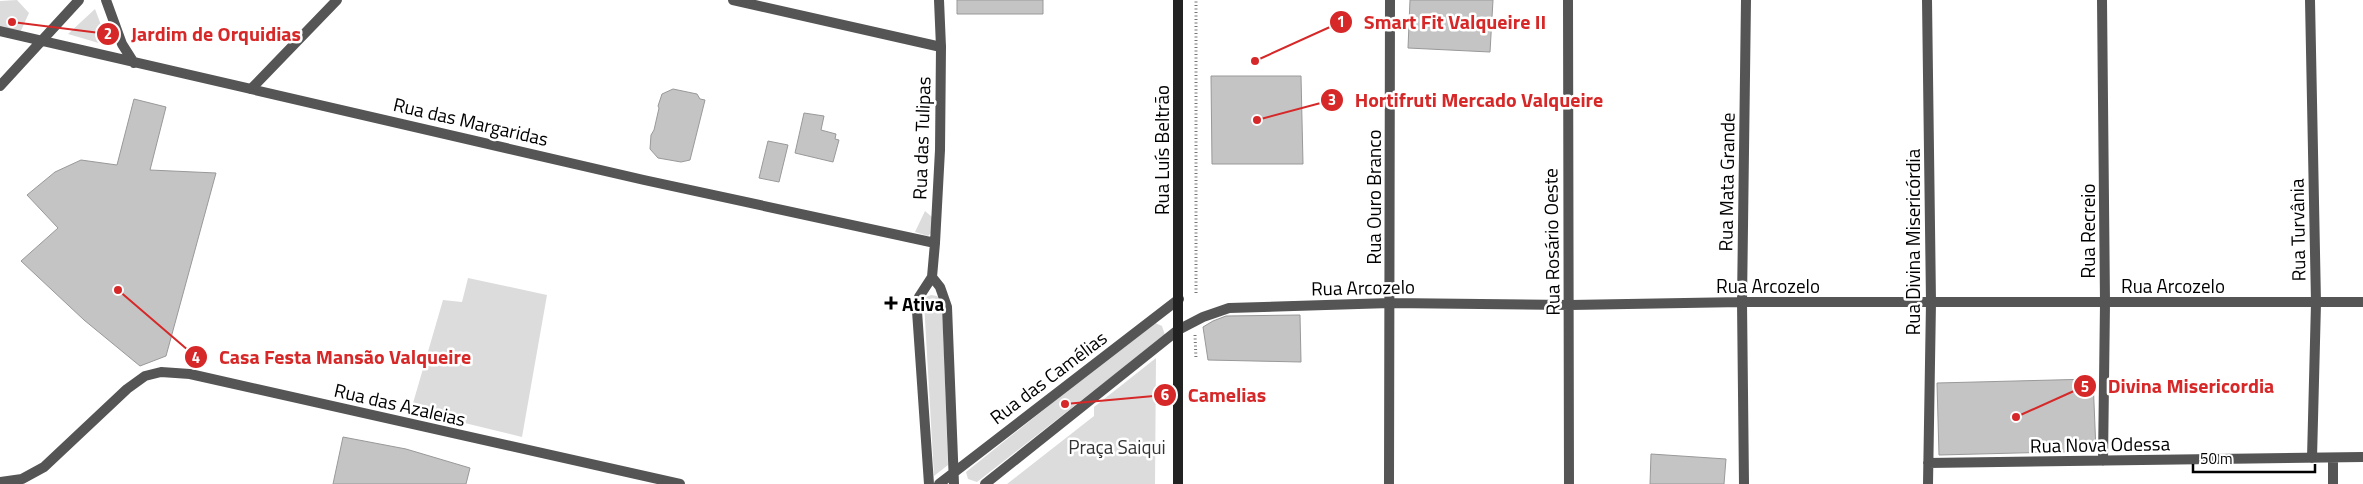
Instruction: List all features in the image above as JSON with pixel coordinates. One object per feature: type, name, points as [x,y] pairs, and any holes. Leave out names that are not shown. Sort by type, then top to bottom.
[{"type":"main road","name":"Rua Luís Beltrão","points":[[1178,0],[1178,484]]},
{"type":"street","points":[[0,86],[79,0]]},
{"type":"street","points":[[106,0],[122,44],[134,63]]},
{"type":"street","points":[[251,89],[337,0]]},
{"type":"street","points":[[733,0],[941,47]]},
{"type":"street","name":"Rua das Tulipas","points":[[930,484],[917,311],[919,297],[932,276],[935,243],[940,150],[941,47],[939,0]]},
{"type":"street","name":"Rua Ouro Branco","points":[[1389,484],[1390,0]]},
{"type":"street","name":"Rua Rosário Oeste","points":[[1568,0],[1569,484]]},
{"type":"street","name":"Rua Mata Grande","points":[[1744,484],[1742,302],[1746,0]]},
{"type":"street","name":"Rua Divina Misericórdia","points":[[1926,0],[1931,302],[1928,484]]},
{"type":"street","name":"Rua Recreio","points":[[2102,0],[2105,303],[2103,461]]},
{"type":"street","name":"Rua Turvânia","points":[[2310,0],[2316,303],[2312,458]]},
{"type":"street","name":"Rua das Margaridas","points":[[0,31],[739,201],[935,243]]},
{"type":"street","points":[[932,276],[940,287],[946,307],[954,484]]},
{"type":"street","name":"Rua das Camélias","points":[[939,484],[1179,299]]},
{"type":"street","name":"Rua Arcozelo","points":[[1178,330],[1195,321],[1229,308],[1390,303],[1570,305],[1742,302],[2363,302]]},
{"type":"street","points":[[985,484],[1178,330]]},
{"type":"street","name":"Rua das Azaleias","points":[[0,482],[22,479],[44,467],[128,389],[145,376],[161,372],[190,374],[680,484]]},
{"type":"street","name":"Rua Nova Odessa","points":[[1928,464],[2363,457]]},
{"type":"street","points":[[2332,484],[2333,458]]},
{"type":"path","points":[[1196,0],[1196,293]]},
{"type":"path","points":[[1195,321],[1196,359]]},
{"type":"green space","points":[[17,0],[29,13],[19,35],[0,31],[0,1]]},
{"type":"green space","points":[[95,9],[109,46],[68,34]]},
{"type":"green space","points":[[925,211],[932,217],[933,231],[928,236],[915,232]]},
{"type":"green space","points":[[468,278],[547,295],[522,437],[411,410],[443,300],[462,302]]},
{"type":"green space","points":[[931,295],[937,296],[942,301],[948,465],[934,476],[924,302],[926,297]]},
{"type":"green space","points":[[1153,322],[1162,326],[1165,335],[977,482],[968,479],[966,472]]},
{"type":"green space","name":"Praça Saiqui","points":[[1156,358],[1155,484],[1007,484],[1094,416],[1094,407]]},
{"type":"building","points":[[957,0],[1043,0],[1043,14],[957,14]]},
{"type":"building","points":[[1410,0],[1493,0],[1490,52],[1408,48]]},
{"type":"building","points":[[1211,76],[1301,76],[1303,164],[1212,164]]},
{"type":"building","points":[[673,89],[697,94],[700,99],[705,100],[690,160],[681,162],[658,158],[650,149],[651,135],[654,130],[662,94]]},
{"type":"building","points":[[134,99],[166,107],[150,170],[216,173],[166,356],[140,366],[84,320],[21,261],[58,228],[27,195],[55,172],[81,160],[117,165]]},
{"type":"building","points":[[804,113],[824,116],[821,130],[836,134],[835,139],[839,140],[833,162],[795,153]]},
{"type":"building","points":[[768,141],[788,145],[779,182],[759,178]]},
{"type":"building","points":[[1300,315],[1301,362],[1208,360],[1203,327],[1213,321],[1226,316]]},
{"type":"building","points":[[2093,379],[2096,451],[1939,455],[1937,383]]},
{"type":"building","points":[[343,437],[406,449],[470,468],[466,484],[333,484]]},
{"type":"building","points":[[1651,454],[1726,459],[1724,484],[1650,484]]},
{"type":"place","name":"Jardim de Orquidias","points":[[12,22]]},
{"type":"place","name":"Smart Fit Valqueire II","points":[[1255,61]]},
{"type":"place","name":"Hortifruti Mercado Valqueire","points":[[1257,120]]},
{"type":"place","name":"Casa Festa Mansão Valqueire","points":[[118,290]]},
{"type":"place","name":"Ativa","points":[[891,303]]},
{"type":"place","name":"Camelias","points":[[1065,404]]},
{"type":"place","name":"Divina Misericordia","points":[[2016,417]]}]
